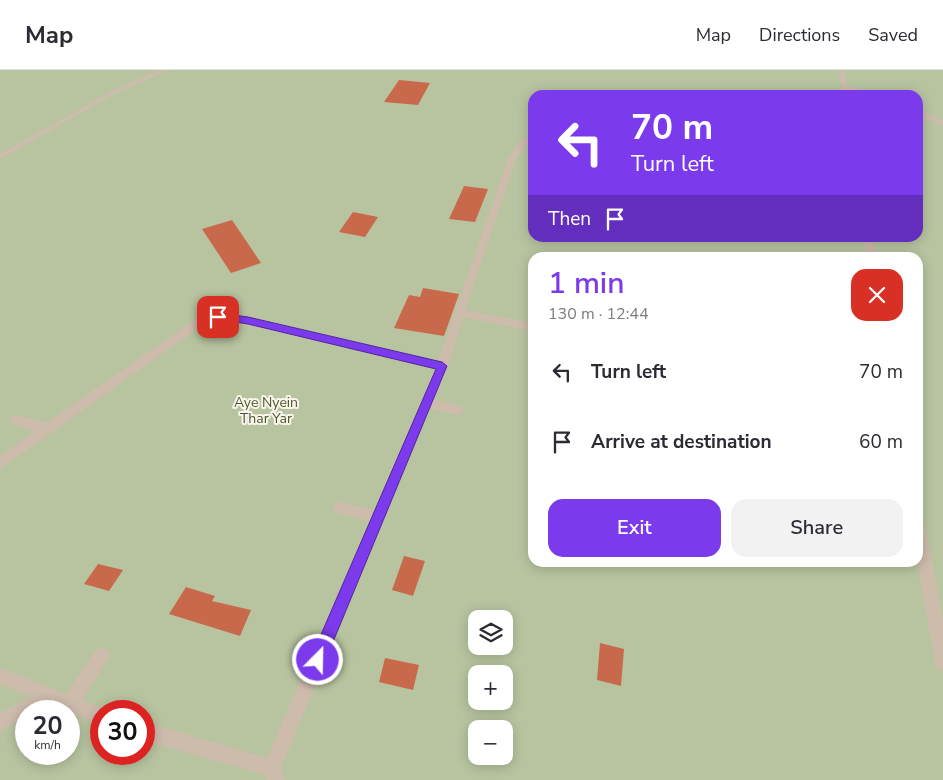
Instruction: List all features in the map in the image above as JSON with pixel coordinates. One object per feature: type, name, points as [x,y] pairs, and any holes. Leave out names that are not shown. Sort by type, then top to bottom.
[{"type":"street","points":[[0,157],[112,93],[166,70]]},
{"type":"street","points":[[841,70],[844,90]]},
{"type":"street","points":[[844,86],[855,90]]},
{"type":"street","points":[[923,115],[943,123]]},
{"type":"street","points":[[155,735],[274,774],[378,517],[442,366],[512,158],[523,142],[528,141]]},
{"type":"street","points":[[460,313],[528,326]]},
{"type":"street","points":[[0,463],[175,338],[204,320],[218,317],[248,321],[442,366]]},
{"type":"street","points":[[427,402],[458,410]]},
{"type":"street","points":[[16,420],[47,429]]},
{"type":"street","points":[[340,508],[378,517]]},
{"type":"street","points":[[923,553],[943,662]]},
{"type":"street","points":[[72,700],[102,656]]},
{"type":"street","points":[[0,676],[58,700]]},
{"type":"street","points":[[0,722],[51,697]]},
{"type":"green space","name":"Aye Nyein Thar Yar","points":[[0,70],[943,70],[943,780],[0,780]]},
{"type":"building","points":[[399,80],[430,83],[418,105],[384,102]]},
{"type":"building","points":[[464,186],[488,189],[475,222],[449,219]]},
{"type":"building","points":[[353,212],[378,217],[365,237],[339,232]]},
{"type":"building","points":[[232,220],[261,263],[231,273],[202,229]]},
{"type":"building","points":[[423,288],[459,294],[444,336],[394,328],[409,295],[420,297]]},
{"type":"building","points":[[404,556],[425,561],[413,596],[392,590]]},
{"type":"building","points":[[98,564],[123,570],[109,591],[84,584]]},
{"type":"building","points":[[186,587],[215,596],[212,601],[251,610],[240,636],[169,614]]},
{"type":"building","points":[[600,643],[624,649],[621,686],[597,680]]},
{"type":"building","points":[[385,658],[419,665],[413,690],[379,682]]},
{"type":"route","points":[[218,317],[248,321],[442,366],[318,660]]}]
